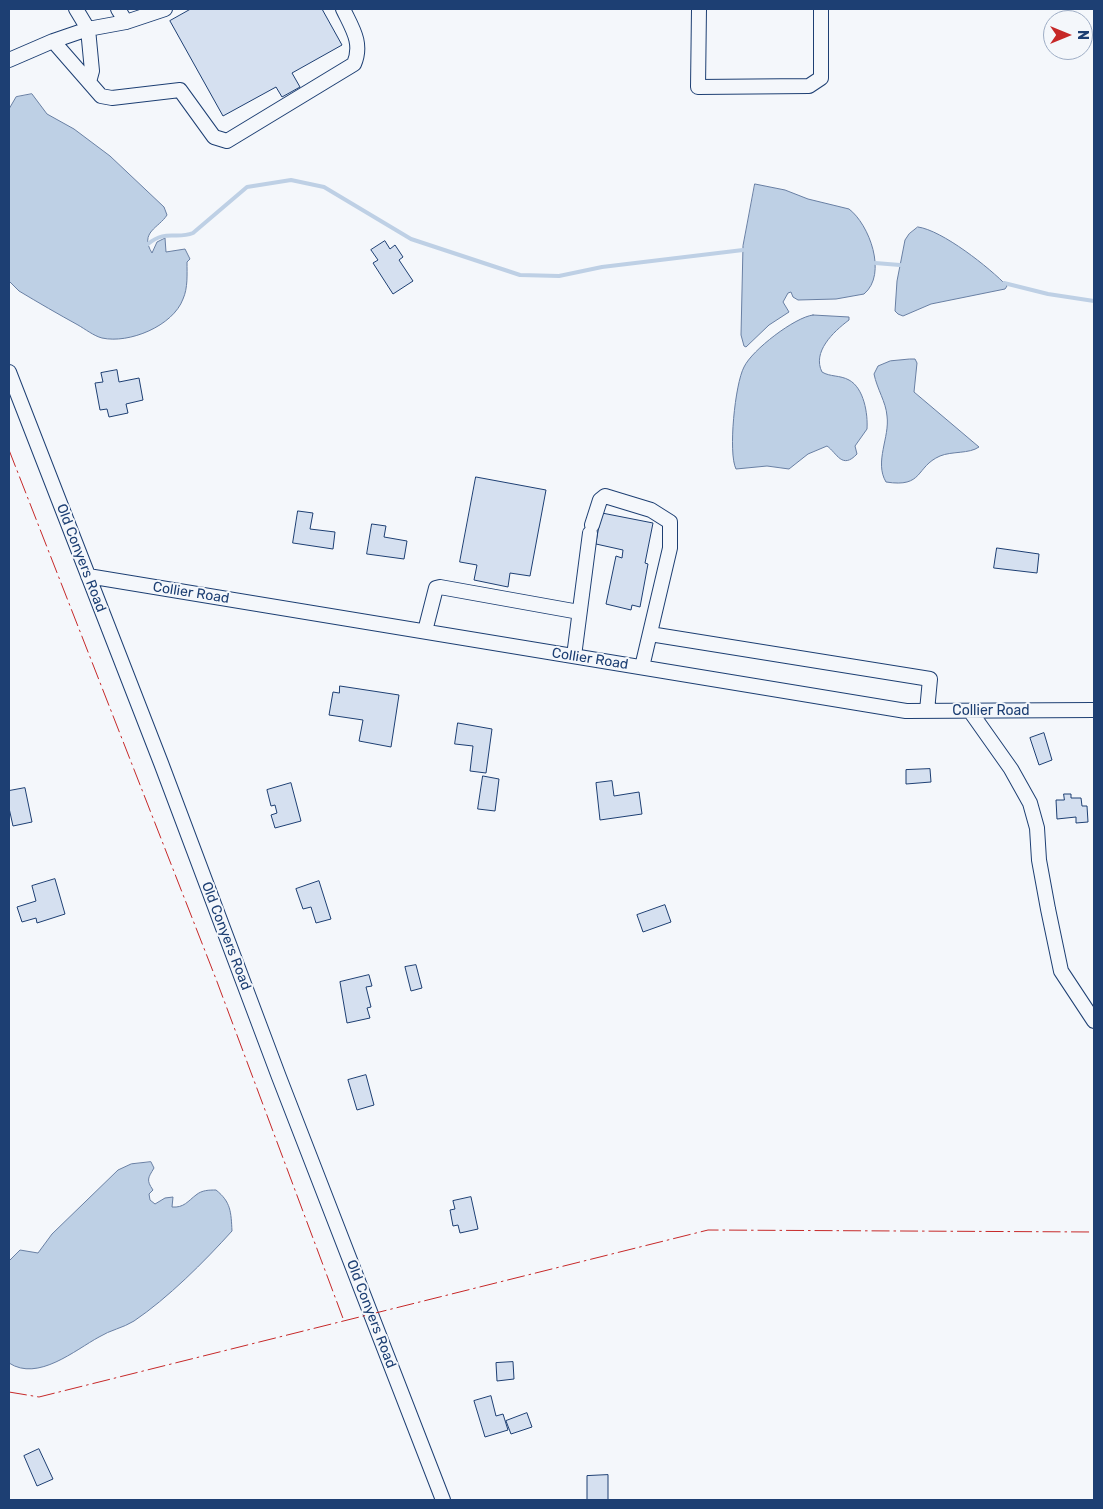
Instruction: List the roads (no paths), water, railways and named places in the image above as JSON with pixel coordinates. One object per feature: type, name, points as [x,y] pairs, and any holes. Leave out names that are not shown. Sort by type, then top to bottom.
[{"type":"street","points":[[76,9],[88,29],[92,71],[89,82]]},
{"type":"street","points":[[118,9],[126,22]]},
{"type":"street","points":[[9,60],[53,41],[88,29],[126,22],[165,9]]},
{"type":"street","points":[[53,41],[101,96],[112,98],[180,90],[214,137],[227,141],[354,64],[358,54],[358,42],[343,9]]},
{"type":"street","points":[[699,9],[698,87],[808,86],[821,78],[821,9]]},
{"type":"street","name":"Old Conyers Road","points":[[10,380],[88,576],[443,1500]]},
{"type":"street","points":[[574,656],[591,529],[600,500],[605,496],[651,510],[670,522],[670,548],[642,667]]},
{"type":"street","name":"Collier Road","points":[[88,576],[906,711],[1094,710]]},
{"type":"street","points":[[425,631],[436,588],[440,587],[579,612]]},
{"type":"street","points":[[650,634],[930,679],[927,711]]},
{"type":"street","points":[[970,711],[1002,756],[1030,803],[1037,828],[1039,860],[1061,970],[1094,1021]]},
{"type":"water","points":[[32,94],[47,114],[74,129],[110,156],[164,207],[167,215],[149,235],[149,246],[152,253],[157,242],[165,238],[166,252],[185,249],[190,259],[187,262],[186,290],[178,309],[160,325],[149,331],[125,338],[99,337],[19,291],[9,281],[9,109],[16,97]]},
{"type":"water","points":[[755,184],[785,190],[808,199],[849,209],[856,216],[869,237],[875,262],[875,274],[871,285],[864,294],[836,299],[798,300],[793,297],[791,292],[788,293],[783,302],[789,312],[769,325],[746,347],[741,335],[743,246]]},
{"type":"water","points":[[918,227],[940,235],[978,260],[1007,286],[1005,289],[931,304],[903,316],[898,314],[895,311],[897,281],[905,240]]},
{"type":"water","points":[[813,315],[849,317],[849,320],[826,343],[820,357],[820,365],[822,372],[849,380],[862,395],[866,409],[867,429],[855,446],[857,454],[852,459],[840,459],[827,446],[808,454],[789,469],[767,466],[736,469],[733,449],[735,403],[744,367],[756,352],[775,335],[805,317]]},
{"type":"water","points":[[915,359],[917,363],[914,392],[979,447],[970,451],[940,456],[907,482],[886,482],[883,474],[882,458],[887,416],[874,374],[878,366],[890,361]]},
{"type":"water","points":[[151,1162],[154,1168],[149,1179],[149,1184],[153,1190],[149,1194],[150,1200],[155,1204],[165,1198],[173,1197],[172,1207],[176,1207],[186,1204],[201,1192],[216,1190],[225,1199],[229,1208],[232,1231],[210,1255],[160,1302],[134,1321],[103,1335],[68,1356],[44,1367],[20,1368],[9,1363],[9,1261],[20,1250],[38,1253],[52,1234],[118,1170],[131,1164]]},
{"type":"waterway","points":[[148,244],[160,237],[181,236],[193,233],[247,187],[291,180],[324,187],[411,239],[520,275],[559,276],[602,267],[743,250]]},
{"type":"waterway","points":[[875,263],[900,265]]},
{"type":"waterway","points":[[1004,283],[1048,294],[1094,301]]}]
